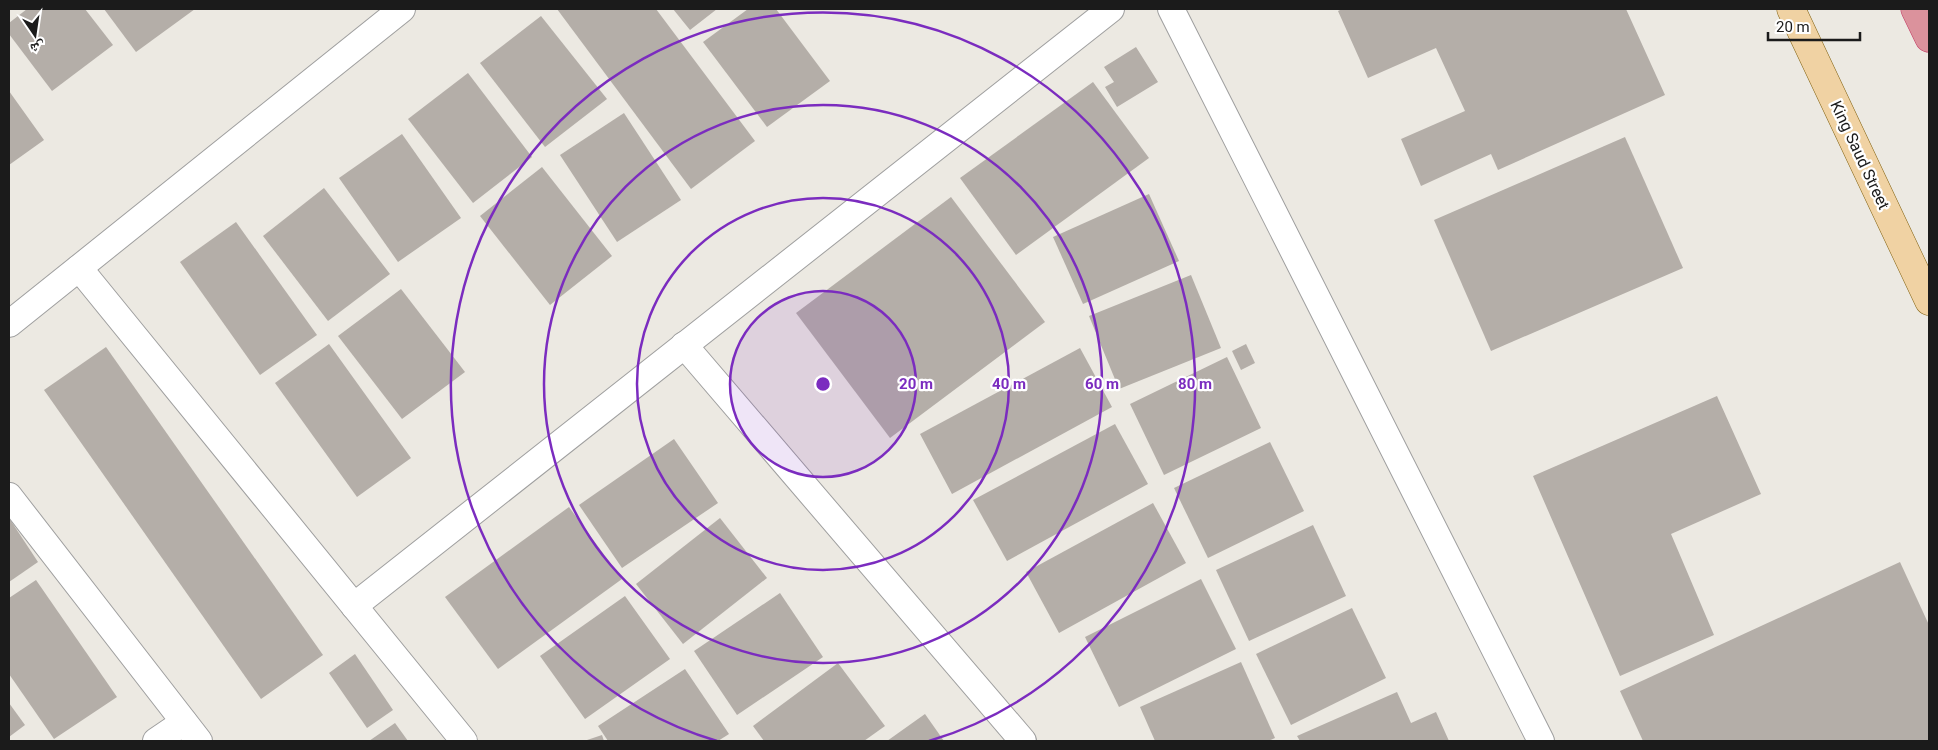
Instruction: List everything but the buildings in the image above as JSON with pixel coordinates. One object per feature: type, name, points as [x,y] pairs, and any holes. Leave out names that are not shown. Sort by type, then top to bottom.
[{"type":"highway","points":[[1915,9],[1929,38]]},
{"type":"main road","name":"King Saud Street","points":[[1791,9],[1929,301]]},
{"type":"street","points":[[9,324],[402,9]]},
{"type":"street","points":[[354,606],[1111,9]]},
{"type":"street","points":[[1171,9],[1541,741]]},
{"type":"street","points":[[79,268],[464,741]]},
{"type":"street","points":[[684,345],[1023,741]]},
{"type":"street","points":[[9,496],[192,732],[156,741]]}]
